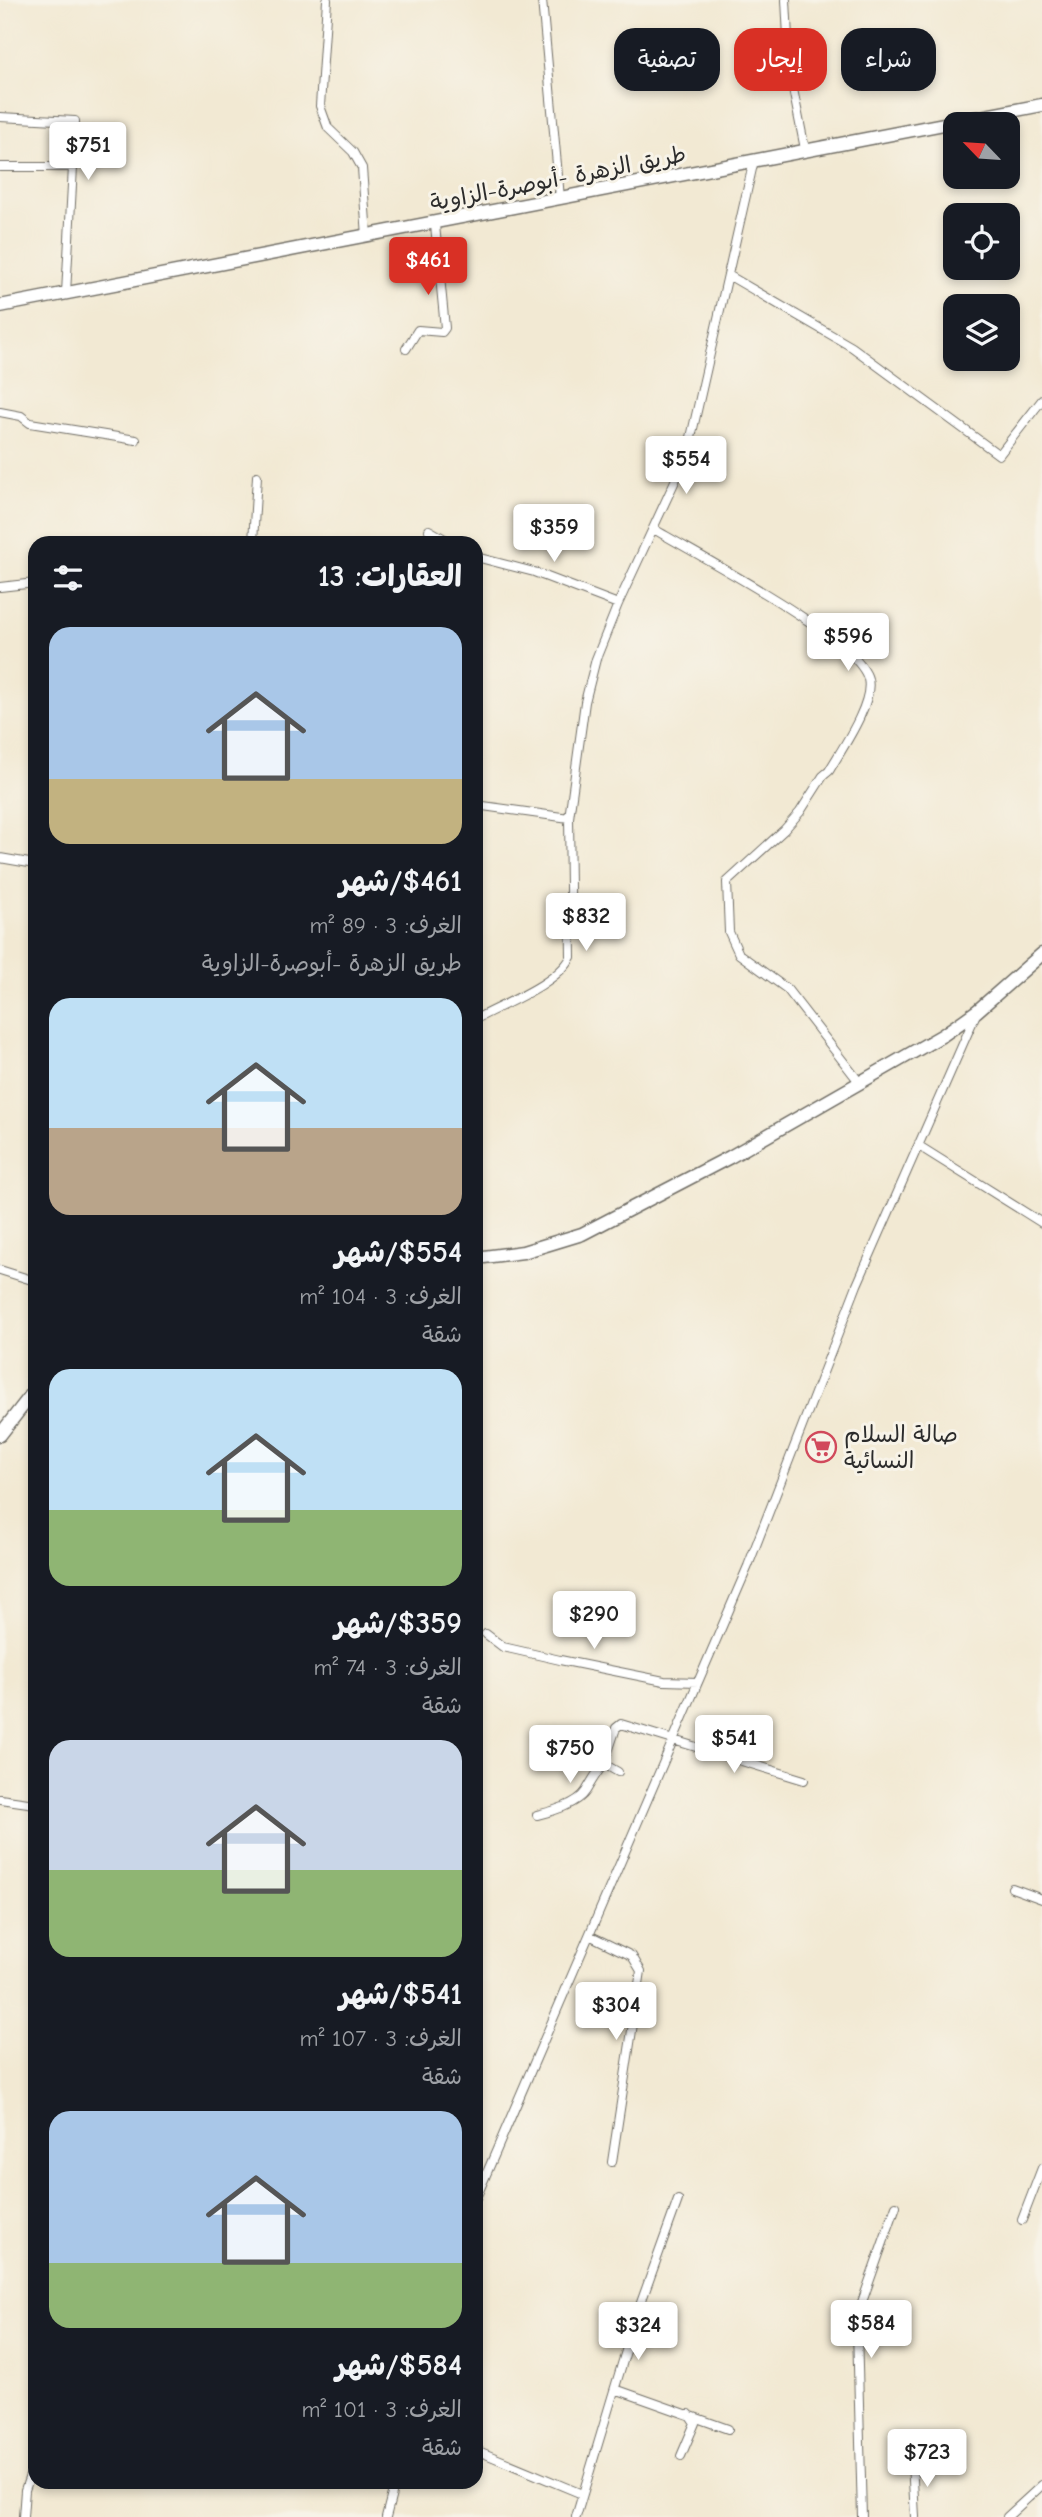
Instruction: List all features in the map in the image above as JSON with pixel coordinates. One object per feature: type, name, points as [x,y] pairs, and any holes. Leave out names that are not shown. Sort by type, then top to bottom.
[{"type":"main road","name":"طريق الزهرة -أبوصرة-الزاوية","points":[[0,306],[435,225],[805,149],[1042,106]]},
{"type":"main road","points":[[483,1257],[523,1252],[582,1234],[730,1157],[860,1083],[977,1011],[1042,954]]},
{"type":"main road","points":[[0,1436],[28,1400]]},
{"type":"street","points":[[327,0],[320,106],[328,128],[353,152],[362,168],[367,236]]},
{"type":"street","points":[[542,0],[560,198]]},
{"type":"street","points":[[786,0],[790,74],[805,149]]},
{"type":"street","points":[[0,117],[75,121],[66,293]]},
{"type":"street","points":[[483,1015],[554,977],[566,967],[571,957],[569,818],[585,702],[596,659],[618,604],[687,455],[754,160]]},
{"type":"street","points":[[0,167],[73,167]]},
{"type":"street","points":[[406,349],[418,330],[445,330],[435,225]]},
{"type":"street","points":[[728,275],[852,347],[999,455],[1042,400]]},
{"type":"street","points":[[0,412],[21,416],[30,423],[135,440]]},
{"type":"street","points":[[253,536],[257,476]]},
{"type":"street","points":[[654,529],[822,631],[863,667],[869,680],[868,695],[853,729],[829,771],[800,813],[732,876],[725,888],[729,932],[739,954],[787,989],[860,1083]]},
{"type":"street","points":[[429,530],[440,536]]},
{"type":"street","points":[[483,559],[527,570],[618,604]]},
{"type":"street","points":[[0,587],[28,584]]},
{"type":"street","points":[[483,806],[569,818]]},
{"type":"street","points":[[0,858],[28,862]]},
{"type":"street","points":[[483,2182],[591,1937],[753,1553],[852,1297],[977,1011]]},
{"type":"street","points":[[919,1146],[1042,1223]]},
{"type":"street","points":[[0,1270],[28,1279]]},
{"type":"street","points":[[486,1634],[503,1647],[560,1660],[664,1681],[698,1682]]},
{"type":"street","points":[[537,1815],[567,1805],[584,1795],[591,1778],[604,1764],[613,1736],[621,1724],[672,1742],[804,1780]]},
{"type":"street","points":[[604,1764],[618,1772]]},
{"type":"street","points":[[0,1799],[28,1803]]},
{"type":"street","points":[[1012,1888],[1042,1899]]},
{"type":"street","points":[[591,1937],[632,1956],[641,1971],[612,2162]]},
{"type":"street","points":[[1022,2220],[1042,2168]]},
{"type":"street","points":[[576,2517],[638,2311],[678,2200]]},
{"type":"street","points":[[862,2517],[857,2329],[861,2305],[897,2206]]},
{"type":"street","points":[[615,2389],[728,2430]]},
{"type":"street","points":[[681,2456],[694,2430],[695,2423],[689,2414]]},
{"type":"street","points":[[483,2453],[582,2494]]},
{"type":"street","points":[[912,2462],[915,2517]]},
{"type":"street","points":[[23,2517],[28,2481]]},
{"type":"street","points":[[1007,2517],[1042,2485]]},
{"type":"street","points":[[386,2517],[393,2489]]},
{"type":"place","name":"صالة السلام النسائية","points":[[821,1447]]}]
